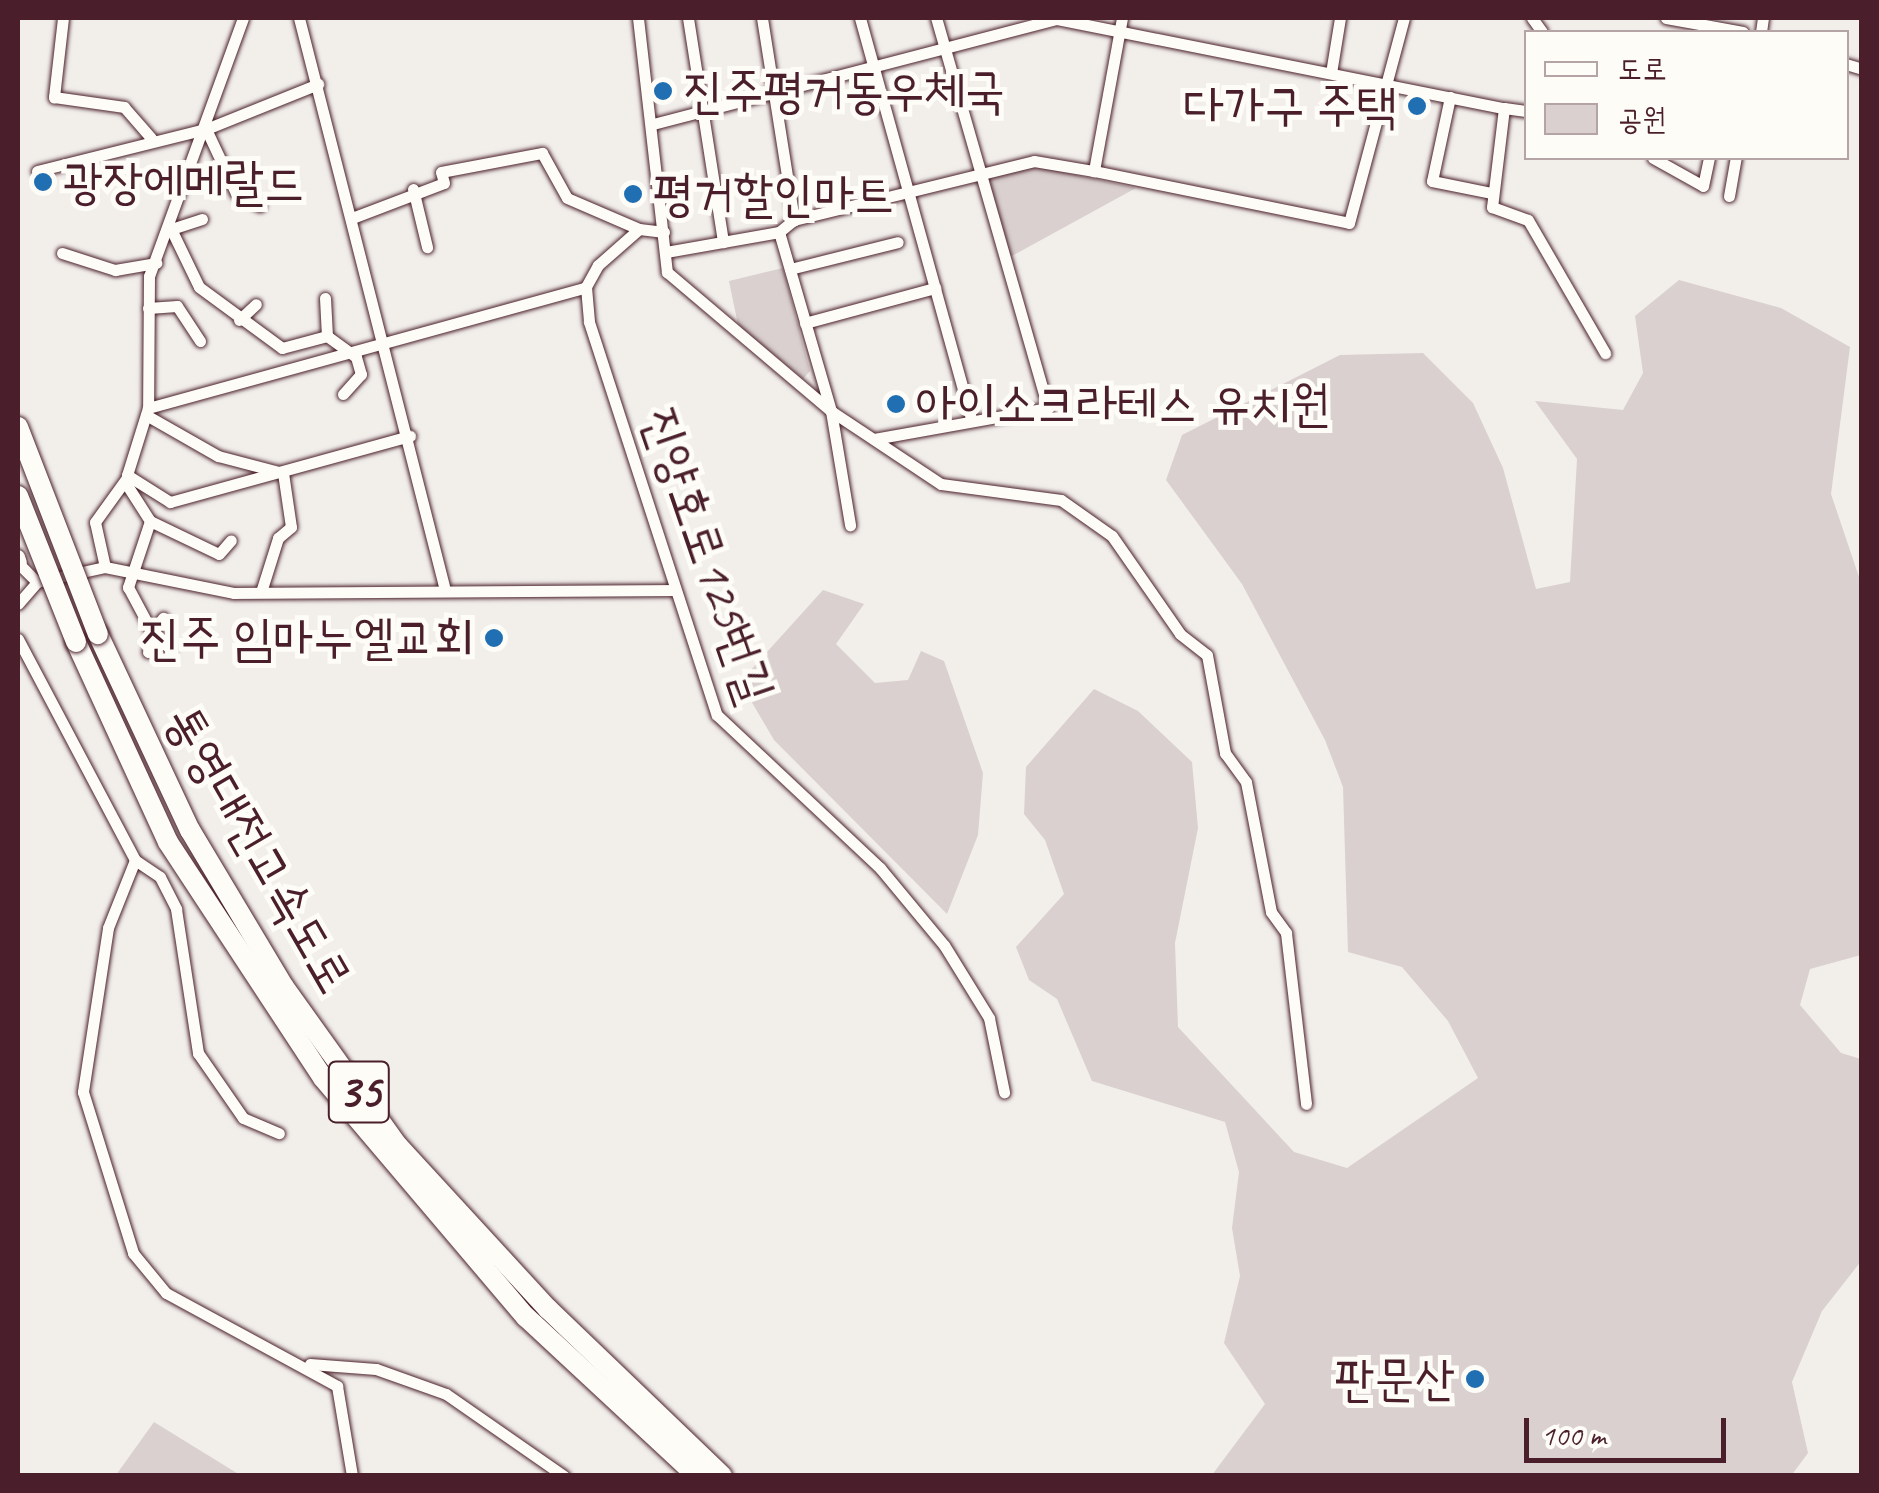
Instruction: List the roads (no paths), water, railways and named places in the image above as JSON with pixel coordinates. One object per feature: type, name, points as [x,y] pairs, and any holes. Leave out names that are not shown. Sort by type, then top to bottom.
[{"type":"highway","name":"통영대전고속도로","points":[[18,427],[98,634],[190,830],[284,987],[398,1146],[548,1309],[722,1476]]},
{"type":"highway","name":"통영대전고속도로","points":[[18,496],[76,642],[168,842],[324,1078],[526,1317],[697,1476]]},
{"type":"street","points":[[63,18],[54,98],[124,107],[152,138]]},
{"type":"street","points":[[105,566],[95,522],[126,479],[147,412],[148,308],[156,263],[243,18]]},
{"type":"street","points":[[299,18],[352,218],[379,345],[410,436],[444,586]]},
{"type":"street","points":[[638,18],[667,272],[831,411],[941,484],[1060,500],[1112,536],[1180,634],[1207,654],[1224,753],[1246,782],[1270,912],[1286,933],[1306,1104]]},
{"type":"street","points":[[688,18],[699,111],[724,242]]},
{"type":"street","points":[[762,18],[794,220]]},
{"type":"street","points":[[860,18],[972,422]]},
{"type":"street","points":[[874,440],[1048,408],[936,18]]},
{"type":"street","points":[[1331,73],[1340,18]]},
{"type":"street","points":[[666,252],[779,232],[794,220],[1034,161],[1348,223],[1389,85],[1404,18]]},
{"type":"street","points":[[1666,18],[1732,30]]},
{"type":"street","points":[[653,124],[1033,20],[1120,23],[1331,73],[1524,112]]},
{"type":"street","points":[[1094,171],[1120,23]]},
{"type":"street","points":[[37,171],[152,138],[206,129],[318,84]]},
{"type":"street","points":[[1450,97],[1432,181],[1491,193]]},
{"type":"street","points":[[1504,108],[1492,207],[1528,220],[1605,353]]},
{"type":"street","points":[[206,129],[236,192],[260,206]]},
{"type":"street","points":[[352,218],[414,189],[444,183],[441,172],[542,152],[567,198],[638,229],[664,232]]},
{"type":"street","points":[[1655,160],[1679,180],[1703,186],[1710,160]]},
{"type":"street","points":[[1729,196],[1736,160]]},
{"type":"street","points":[[1670,194],[1679,180]]},
{"type":"street","points":[[414,189],[427,247]]},
{"type":"street","points":[[171,229],[202,219]]},
{"type":"street","points":[[171,229],[199,287],[239,320],[282,348],[327,336]]},
{"type":"street","points":[[147,412],[586,287],[638,229]]},
{"type":"street","points":[[779,232],[831,411],[850,525]]},
{"type":"street","points":[[790,269],[898,242]]},
{"type":"street","points":[[62,253],[115,270],[156,263]]},
{"type":"street","name":"진양호로125번길","points":[[586,287],[589,322],[716,714],[880,868],[944,945],[989,1018],[1004,1092]]},
{"type":"street","points":[[805,323],[935,288]]},
{"type":"street","points":[[325,298],[327,336],[361,374],[343,394]]},
{"type":"street","points":[[239,320],[256,304]]},
{"type":"street","points":[[148,308],[177,306],[200,340]]},
{"type":"street","points":[[147,412],[218,456],[283,473]]},
{"type":"street","points":[[126,479],[170,502],[410,436]]},
{"type":"street","points":[[261,592],[278,538],[291,526],[283,473]]},
{"type":"street","points":[[126,479],[150,522],[219,554],[231,540]]},
{"type":"street","points":[[150,522],[128,587],[152,632],[170,649]]},
{"type":"street","points":[[18,561],[37,582]]},
{"type":"street","points":[[18,604],[37,582],[105,566],[261,592],[444,586],[674,590]]},
{"type":"street","points":[[148,652],[152,632],[163,618]]},
{"type":"street","points":[[18,639],[134,860],[160,877],[176,909],[205,1067],[243,1118],[278,1133]]},
{"type":"street","points":[[134,860],[86,1028],[87,1124],[144,1276],[310,1364],[337,1386],[352,1476]]},
{"type":"street","points":[[310,1364],[376,1369],[446,1394],[564,1476]]},
{"type":"place","name":"진주평거동우체국","points":[[663,91]]},
{"type":"place","name":"다가구 주택","points":[[1417,106]]},
{"type":"place","name":"광장에메랄드","points":[[43,182]]},
{"type":"place","name":"평거할인마트","points":[[633,194]]},
{"type":"place","name":"아이소크라테스 유치원","points":[[896,404]]},
{"type":"place","name":"진주 임마누엘교회","points":[[494,638]]},
{"type":"place","name":"판문산","points":[[1475,1379]]}]
